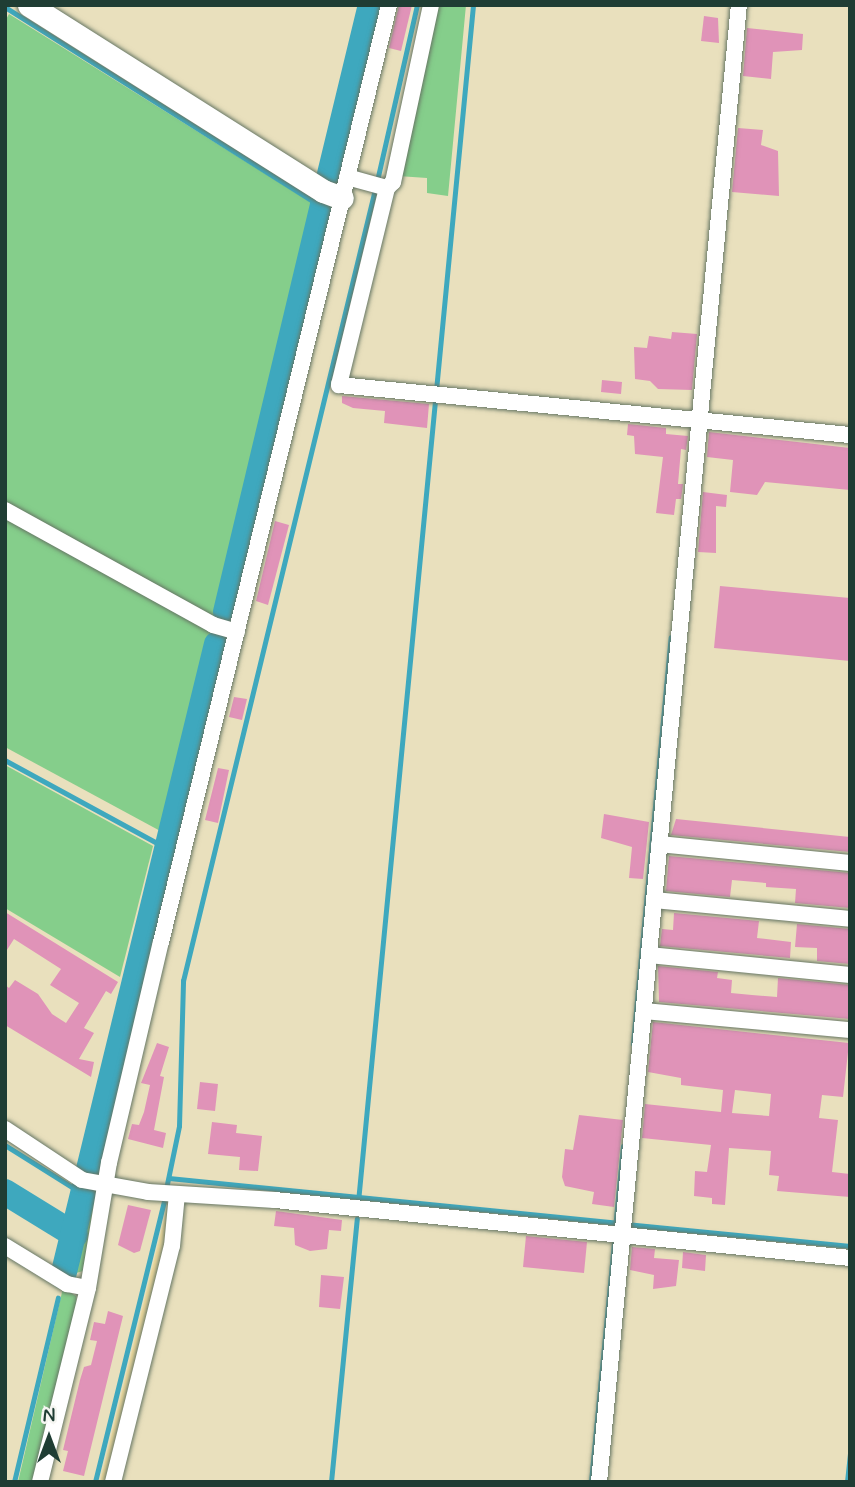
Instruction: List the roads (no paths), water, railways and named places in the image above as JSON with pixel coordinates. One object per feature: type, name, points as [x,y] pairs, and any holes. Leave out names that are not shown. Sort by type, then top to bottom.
[{"type":"street","points":[[29,5],[323,191],[344,187],[379,186],[393,182],[431,5]]},
{"type":"street","points":[[40,1482],[88,1288],[95,1182],[237,632],[389,5]]},
{"type":"street","points":[[599,1482],[644,1012],[695,421],[740,5]]},
{"type":"street","points":[[379,186],[339,385],[850,435]]},
{"type":"street","points":[[5,510],[213,625],[237,632]]},
{"type":"street","points":[[659,844],[850,863]]},
{"type":"street","points":[[654,900],[850,919]]},
{"type":"street","points":[[649,955],[850,975]]},
{"type":"street","points":[[644,1012],[850,1030]]},
{"type":"street","points":[[5,1129],[95,1182],[169,1194],[623,1228],[850,1258]]},
{"type":"street","points":[[113,1482],[170,1255],[169,1194]]},
{"type":"street","points":[[5,1246],[67,1284],[88,1288]]},
{"type":"waterway","points":[[330,174],[371,5]]},
{"type":"waterway","points":[[377,181],[417,5]]},
{"type":"waterway","points":[[358,1202],[473,5]]},
{"type":"waterway","points":[[5,7],[322,207]]},
{"type":"waterway","points":[[166,1189],[179,1126],[183,981],[375,189]]},
{"type":"waterway","points":[[226,612],[323,204]]},
{"type":"waterway","points":[[633,1044],[671,638]]},
{"type":"waterway","points":[[63,1276],[217,644]]},
{"type":"waterway","points":[[5,760],[168,849]]},
{"type":"waterway","points":[[5,1145],[85,1195]]},
{"type":"waterway","points":[[615,1229],[623,1146]]},
{"type":"waterway","points":[[169,1178],[617,1223]]},
{"type":"waterway","points":[[5,1192],[75,1235]]},
{"type":"waterway","points":[[95,1482],[165,1197]]},
{"type":"waterway","points":[[331,1482],[357,1219]]},
{"type":"waterway","points":[[626,1224],[850,1246]]},
{"type":"waterway","points":[[591,1482],[614,1243]]},
{"type":"waterway","points":[[14,1482],[58,1298]]},
{"type":"waterway","points":[[847,1482],[850,1451]]}]
